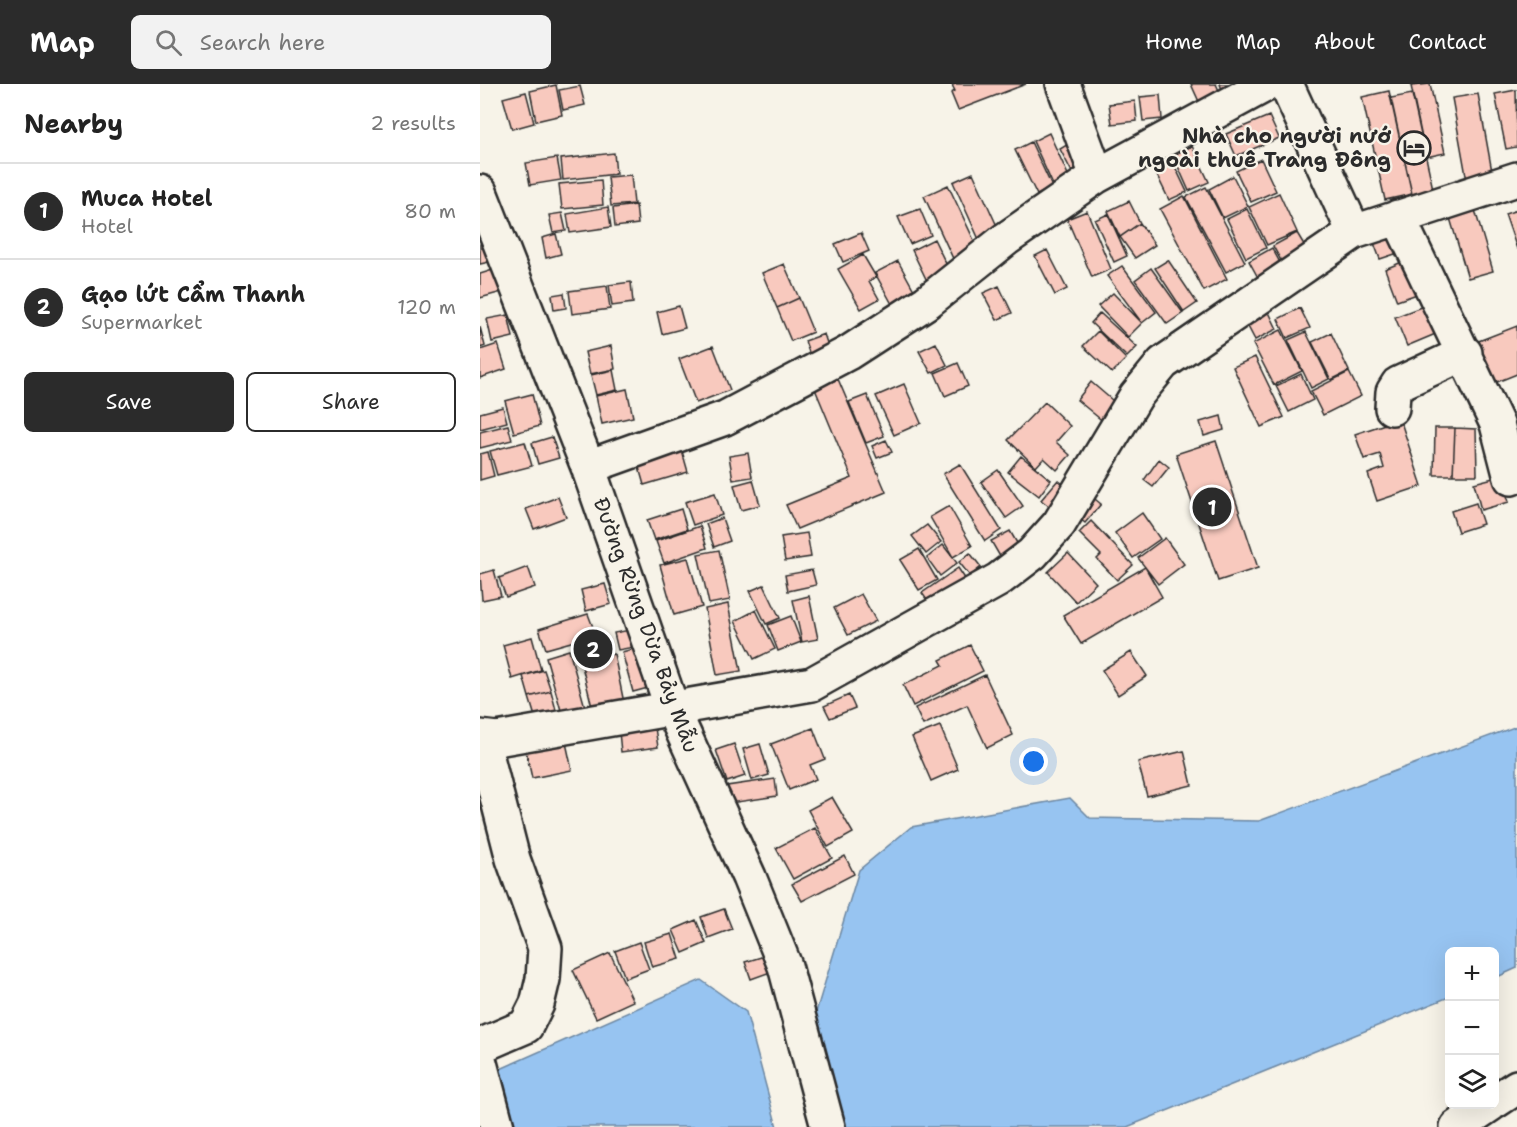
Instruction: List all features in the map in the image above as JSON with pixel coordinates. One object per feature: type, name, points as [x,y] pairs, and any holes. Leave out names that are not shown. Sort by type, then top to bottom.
[{"type":"street","points":[[1063,84],[1097,176]]},
{"type":"street","points":[[588,467],[725,418],[848,353],[927,302],[1006,239],[1097,176],[1267,84]]},
{"type":"street","points":[[1286,84],[1354,232]]},
{"type":"street","points":[[480,1046],[526,1026],[537,1004],[545,948],[513,859],[481,737],[497,739],[812,684],[998,580],[1032,555],[1059,524],[1136,396],[1163,363],[1354,232],[1517,179]]},
{"type":"street","name":"Đường Rừng Dừa Bảy Mẫu","points":[[480,192],[588,467],[672,708],[749,877],[785,966],[828,1127]]},
{"type":"street","points":[[1398,217],[1497,424],[1510,478]]},
{"type":"street","points":[[1392,408],[1393,392],[1398,384],[1465,353]]},
{"type":"street","points":[[480,1063],[497,1127]]},
{"type":"street","points":[[1499,1099],[1517,1087]]},
{"type":"street","points":[[1457,1127],[1484,1109]]},
{"type":"water","points":[[1517,726],[1517,968],[1499,976],[1499,947],[1445,947],[1445,999],[1127,1127],[838,1127],[813,1022],[859,870],[911,827],[1070,798],[1090,818],[1259,821]]},
{"type":"water","points":[[701,980],[746,1012],[777,1127],[480,1127],[480,1078]]},
{"type":"building","points":[[1026,84],[958,110],[951,93],[955,91],[952,85]]},
{"type":"building","points":[[1191,84],[1216,84],[1222,97],[1201,106]]},
{"type":"building","points":[[1220,84],[1246,84],[1224,95]]},
{"type":"building","points":[[1430,84],[1445,153],[1426,157],[1411,86]]},
{"type":"building","points":[[556,85],[562,115],[536,121],[530,91]]},
{"type":"building","points":[[580,86],[585,105],[563,110],[559,90]]},
{"type":"building","points":[[1516,90],[1517,147],[1506,149],[1495,94]]},
{"type":"building","points":[[1389,91],[1412,194],[1385,200],[1362,97]]},
{"type":"building","points":[[526,92],[534,123],[512,129],[503,98]]},
{"type":"building","points":[[1412,94],[1433,189],[1412,194],[1391,98]]},
{"type":"building","points":[[1478,94],[1493,177],[1467,181],[1452,98]]},
{"type":"building","points":[[1160,95],[1162,119],[1143,121],[1140,97]]},
{"type":"building","points":[[1135,101],[1137,121],[1112,124],[1109,104]]},
{"type":"building","points":[[1269,116],[1279,138],[1236,156],[1226,134]]},
{"type":"building","points":[[1049,133],[1069,177],[1053,185],[1033,141]]},
{"type":"building","points":[[1075,140],[1090,169],[1074,176],[1060,149]]},
{"type":"building","points":[[1031,142],[1052,187],[1037,195],[1015,150]]},
{"type":"building","points":[[1192,146],[1209,182],[1189,191],[1173,155]]},
{"type":"building","points":[[614,153],[616,174],[563,180],[561,159]]},
{"type":"building","points":[[1170,156],[1187,192],[1169,200],[1152,165]]},
{"type":"building","points":[[557,158],[561,180],[530,185],[526,163]]},
{"type":"building","points":[[1261,159],[1276,191],[1251,202],[1236,171]]},
{"type":"building","points":[[973,173],[1002,237],[982,246],[953,182]]},
{"type":"building","points":[[631,175],[634,204],[611,206],[608,177]]},
{"type":"building","points":[[1233,176],[1248,206],[1223,218],[1209,189]]},
{"type":"building","points":[[601,180],[603,205],[562,209],[559,184]]},
{"type":"building","points":[[948,185],[980,253],[956,265],[924,196]]},
{"type":"building","points":[[1206,187],[1245,262],[1226,272],[1186,197]]},
{"type":"building","points":[[1279,193],[1297,232],[1267,245],[1249,207]]},
{"type":"building","points":[[1184,196],[1227,279],[1204,291],[1160,209]]},
{"type":"building","points":[[1129,201],[1140,223],[1120,237],[1108,211]]},
{"type":"building","points":[[636,205],[638,224],[615,227],[613,208]]},
{"type":"building","points":[[608,207],[611,227],[570,233],[567,214]]},
{"type":"building","points":[[920,209],[931,235],[910,244],[898,217]]},
{"type":"building","points":[[1247,209],[1266,248],[1246,258],[1227,219]]},
{"type":"building","points":[[1475,210],[1493,271],[1468,278],[1450,218]]},
{"type":"building","points":[[1517,210],[1517,249],[1505,214]]},
{"type":"building","points":[[1087,211],[1111,269],[1092,277],[1067,219]]},
{"type":"building","points":[[562,213],[566,231],[553,233],[549,215]]},
{"type":"building","points":[[1108,214],[1127,256],[1114,262],[1095,220]]},
{"type":"building","points":[[1140,223],[1155,245],[1135,258],[1120,237]]},
{"type":"building","points":[[1393,228],[1401,252],[1380,259],[1371,235]]},
{"type":"building","points":[[861,233],[869,251],[843,262],[835,244]]},
{"type":"building","points":[[1297,233],[1309,253],[1284,266],[1273,246]]},
{"type":"building","points":[[556,234],[561,254],[546,258],[542,238]]},
{"type":"building","points":[[934,239],[950,272],[928,283],[912,250]]},
{"type":"building","points":[[489,242],[494,261],[480,264],[480,244]]},
{"type":"building","points":[[1272,248],[1284,270],[1261,283],[1249,261]]},
{"type":"building","points":[[1047,250],[1067,289],[1055,295],[1035,256]]},
{"type":"building","points":[[863,255],[876,277],[869,281],[879,299],[861,309],[838,269]]},
{"type":"building","points":[[1168,260],[1197,303],[1184,312],[1155,268]]},
{"type":"building","points":[[1407,260],[1420,293],[1397,301],[1385,269]]},
{"type":"building","points":[[898,261],[915,292],[892,304],[875,273]]},
{"type":"building","points":[[784,264],[799,298],[777,308],[762,273]]},
{"type":"building","points":[[1122,266],[1156,312],[1142,323],[1107,276]]},
{"type":"building","points":[[1151,268],[1183,313],[1167,324],[1135,280]]},
{"type":"building","points":[[496,269],[502,292],[480,298],[480,274]]},
{"type":"building","points":[[631,282],[633,303],[612,306],[609,285]]},
{"type":"building","points":[[607,286],[610,309],[572,314],[569,291]]},
{"type":"building","points":[[999,286],[1012,313],[997,320],[983,293]]},
{"type":"building","points":[[564,293],[566,308],[554,310],[552,295]]},
{"type":"building","points":[[1113,293],[1142,323],[1128,337],[1098,306]]},
{"type":"building","points":[[799,298],[813,332],[791,341],[777,308]]},
{"type":"building","points":[[1434,302],[1445,330],[1407,346],[1395,317]]},
{"type":"building","points":[[679,306],[685,328],[662,334],[657,312]]},
{"type":"building","points":[[1266,306],[1277,329],[1255,340],[1243,317]]},
{"type":"building","points":[[1300,308],[1310,328],[1287,338],[1278,319]]},
{"type":"building","points":[[1100,313],[1137,347],[1127,357],[1091,323]]},
{"type":"building","points":[[508,315],[513,337],[492,342],[487,319]]},
{"type":"building","points":[[1517,326],[1517,374],[1492,384],[1476,342]]},
{"type":"building","points":[[480,327],[485,346],[480,348]]},
{"type":"building","points":[[1281,330],[1302,371],[1274,385],[1253,344]]},
{"type":"building","points":[[1098,331],[1126,359],[1112,373],[1083,346]]},
{"type":"building","points":[[1306,332],[1329,379],[1311,388],[1288,340]]},
{"type":"building","points":[[1331,333],[1349,371],[1331,380],[1312,342]]},
{"type":"building","points":[[824,334],[830,352],[811,358],[805,341]]},
{"type":"building","points":[[936,343],[947,365],[931,373],[919,351]]},
{"type":"building","points":[[498,344],[506,369],[480,378],[480,350]]},
{"type":"building","points":[[611,346],[615,369],[590,374],[585,352]]},
{"type":"building","points":[[713,346],[730,390],[696,403],[679,359]]},
{"type":"building","points":[[1255,357],[1284,417],[1261,427],[1233,367]]},
{"type":"building","points":[[958,363],[968,386],[945,396],[935,373]]},
{"type":"building","points":[[613,370],[617,390],[596,395],[591,375]]},
{"type":"building","points":[[1349,372],[1361,396],[1323,415],[1311,391]]},
{"type":"building","points":[[1301,374],[1313,400],[1289,412],[1276,386]]},
{"type":"building","points":[[838,379],[886,492],[797,529],[786,505],[852,478],[815,389]]},
{"type":"building","points":[[1091,382],[1119,406],[1105,423],[1077,400]]},
{"type":"building","points":[[904,384],[921,423],[894,435],[876,396]]},
{"type":"building","points":[[627,389],[633,417],[602,424],[596,396]]},
{"type":"building","points":[[532,394],[540,426],[514,433],[505,401]]},
{"type":"building","points":[[867,395],[884,436],[866,443],[849,402]]},
{"type":"building","points":[[1045,402],[1070,426],[1056,442],[1070,455],[1057,470],[1044,458],[1036,467],[1008,440]]},
{"type":"building","points":[[503,407],[507,422],[480,429],[480,413]]},
{"type":"building","points":[[1221,416],[1224,430],[1204,436],[1200,422]]},
{"type":"building","points":[[1400,419],[1422,486],[1377,501],[1368,474],[1384,468],[1380,454],[1364,459],[1355,434]]},
{"type":"building","points":[[508,425],[512,440],[480,448],[480,432]]},
{"type":"building","points":[[1435,428],[1455,428],[1453,475],[1434,475]]},
{"type":"building","points":[[1455,428],[1476,429],[1477,475],[1453,475]]},
{"type":"building","points":[[552,437],[559,458],[538,464],[532,443]]},
{"type":"building","points":[[886,440],[892,452],[877,458],[872,446]]},
{"type":"building","points":[[1216,441],[1258,568],[1218,581],[1176,454]]},
{"type":"building","points":[[525,442],[532,466],[497,475],[490,451]]},
{"type":"building","points":[[682,451],[688,472],[644,485],[638,464]]},
{"type":"building","points":[[488,452],[494,476],[480,480],[480,454]]},
{"type":"building","points":[[748,453],[752,477],[733,480],[729,456]]},
{"type":"building","points":[[1021,456],[1051,480],[1039,496],[1008,472]]},
{"type":"building","points":[[1159,459],[1169,467],[1153,487],[1144,480]]},
{"type":"building","points":[[960,464],[1001,530],[985,541],[943,474]]},
{"type":"building","points":[[998,470],[1023,506],[1006,518],[981,482]]},
{"type":"building","points":[[1501,476],[1509,502],[1481,510],[1474,483]]},
{"type":"building","points":[[753,480],[760,505],[741,510],[734,485]]},
{"type":"building","points":[[1058,480],[1074,493],[1058,513],[1041,500]]},
{"type":"building","points":[[715,493],[722,515],[693,525],[685,502]]},
{"type":"building","points":[[1090,495],[1101,504],[1085,523],[1074,514]]},
{"type":"building","points":[[558,497],[566,517],[534,529],[526,509]]},
{"type":"building","points":[[1476,503],[1483,524],[1458,532],[1451,511]]},
{"type":"building","points":[[949,506],[972,546],[953,557],[930,517]]},
{"type":"building","points":[[681,509],[687,529],[654,540],[647,520]]},
{"type":"building","points":[[1142,513],[1160,539],[1133,558],[1115,533]]},
{"type":"building","points":[[722,518],[730,541],[714,547],[706,524]]},
{"type":"building","points":[[1091,521],[1133,565],[1117,580],[1097,559],[1101,555],[1079,533]]},
{"type":"building","points":[[927,525],[941,542],[926,554],[912,536]]},
{"type":"building","points":[[700,526],[707,548],[664,563],[656,541]]},
{"type":"building","points":[[1010,531],[1021,550],[1002,560],[991,541]]},
{"type":"building","points":[[807,533],[811,557],[785,561],[781,537]]},
{"type":"building","points":[[1165,538],[1184,564],[1158,584],[1138,558]]},
{"type":"building","points":[[943,545],[957,563],[940,576],[927,558]]},
{"type":"building","points":[[919,549],[937,580],[919,590],[900,560]]},
{"type":"building","points":[[719,550],[730,600],[709,604],[698,554]]},
{"type":"building","points":[[970,553],[981,567],[970,576],[959,562]]},
{"type":"building","points":[[1068,553],[1096,583],[1076,602],[1048,572]]},
{"type":"building","points":[[688,558],[702,607],[674,615],[660,565]]},
{"type":"building","points":[[528,567],[535,587],[506,597],[499,578]]},
{"type":"building","points":[[1145,567],[1162,597],[1081,644],[1063,615]]},
{"type":"building","points":[[958,568],[970,586],[934,610],[922,593]]},
{"type":"building","points":[[494,570],[501,596],[482,600],[480,574]]},
{"type":"building","points":[[812,570],[816,585],[788,591],[785,575]]},
{"type":"building","points":[[605,584],[611,604],[586,611],[581,590]]},
{"type":"building","points":[[764,585],[780,618],[766,624],[750,591]]},
{"type":"building","points":[[861,594],[876,621],[848,635],[834,608]]},
{"type":"building","points":[[809,596],[818,639],[802,642],[793,600]]},
{"type":"building","points":[[728,604],[741,671],[717,675],[705,609]]},
{"type":"building","points":[[756,610],[775,649],[754,659],[735,621]]},
{"type":"building","points":[[588,614],[596,635],[546,649],[539,629]]},
{"type":"building","points":[[791,616],[801,642],[778,651],[768,625]]},
{"type":"building","points":[[630,630],[634,647],[618,650],[614,633]]},
{"type":"building","points":[[532,637],[541,670],[512,679],[503,645]]},
{"type":"building","points":[[970,645],[983,671],[913,706],[903,685],[943,665],[940,660]]},
{"type":"building","points":[[637,648],[648,688],[633,692],[622,652]]},
{"type":"building","points":[[569,650],[585,707],[562,714],[546,657]]},
{"type":"building","points":[[1131,652],[1147,676],[1118,695],[1102,670]]},
{"type":"building","points":[[614,654],[624,703],[593,711],[581,662]]},
{"type":"building","points":[[544,670],[551,691],[529,697],[523,676]]},
{"type":"building","points":[[985,675],[1013,735],[987,748],[967,705],[923,725],[915,708]]},
{"type":"building","points":[[551,691],[557,714],[536,720],[529,697]]},
{"type":"building","points":[[849,695],[855,708],[830,718],[824,706]]},
{"type":"building","points":[[940,726],[958,769],[931,781],[912,737]]},
{"type":"building","points":[[655,728],[658,747],[621,752],[619,732]]},
{"type":"building","points":[[813,728],[825,759],[810,765],[816,779],[789,790],[771,744]]},
{"type":"building","points":[[565,738],[572,770],[532,778],[525,747]]},
{"type":"building","points":[[734,744],[745,776],[727,782],[716,750]]},
{"type":"building","points":[[760,744],[769,775],[752,780],[743,749]]},
{"type":"building","points":[[1184,751],[1192,785],[1147,796],[1138,762]]},
{"type":"building","points":[[775,779],[777,796],[730,803],[727,786]]},
{"type":"building","points":[[832,797],[853,833],[828,847],[808,810]]},
{"type":"building","points":[[815,828],[832,858],[793,879],[776,848]]},
{"type":"building","points":[[845,856],[854,874],[802,901],[792,884]]},
{"type":"building","points":[[724,909],[732,929],[708,938],[701,917]]},
{"type":"building","points":[[696,920],[706,943],[683,953],[673,930]]},
{"type":"building","points":[[672,934],[680,959],[652,967],[644,942]]},
{"type":"building","points":[[639,942],[649,969],[625,978],[615,951]]},
{"type":"building","points":[[610,953],[633,1001],[596,1018],[573,970]]},
{"type":"building","points":[[771,954],[776,970],[751,979],[745,962]]},
{"type":"place","name":"Nhà cho người nướ ngoài thuê Trang Đông","points":[[1414,148]]},
{"type":"place","name":"Muca Hotel","points":[[1212,507]]},
{"type":"place","name":"Gạo lứt Cẩm Thanh","points":[[593,649]]}]
